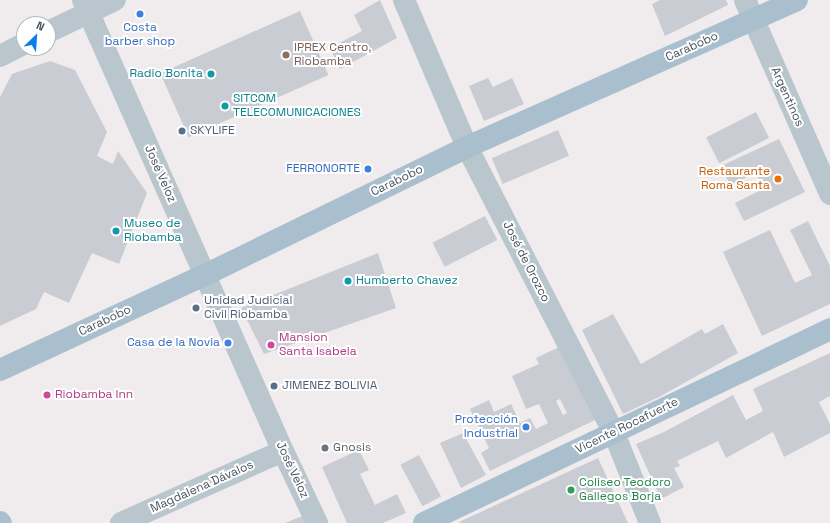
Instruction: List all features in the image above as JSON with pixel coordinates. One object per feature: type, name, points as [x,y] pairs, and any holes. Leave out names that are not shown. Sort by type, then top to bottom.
[{"type":"main road","name":"Carabobo","points":[[0,370],[205,275],[467,147],[797,0]]},
{"type":"main road","name":"Vicente Rocafuerte","points":[[424,523],[830,328]]},
{"type":"street","points":[[56,27],[86,6],[115,0]]},
{"type":"street","name":"José de Orozco","points":[[404,0],[467,147],[614,432],[650,523]]},
{"type":"street","name":"Argentinos","points":[[745,0],[830,194]]},
{"type":"street","name":"José Veloz","points":[[86,6],[283,451],[317,523]]},
{"type":"street","points":[[0,56],[16,48]]},
{"type":"street","name":"Magdalena Dávalos","points":[[121,523],[283,451]]},
{"type":"building","points":[[380,0],[397,38],[340,69],[330,48],[362,31],[354,15]]},
{"type":"building","points":[[660,0],[726,0],[728,5],[665,36],[652,4]]},
{"type":"building","points":[[300,11],[328,75],[189,137],[160,73]]},
{"type":"building","points":[[50,61],[75,70],[107,132],[97,156],[113,164],[118,151],[147,193],[119,264],[92,253],[69,303],[44,292],[36,309],[0,326],[0,97],[12,74]]},
{"type":"building","points":[[488,78],[493,87],[512,78],[524,104],[484,121],[469,86]]},
{"type":"building","points":[[756,112],[769,138],[719,163],[706,137]]},
{"type":"building","points":[[558,130],[569,156],[503,184],[492,158]]},
{"type":"building","name":"Restaurante Roma Santa","points":[[779,139],[805,192],[744,221],[735,203],[763,189],[756,173],[730,185],[721,166]]},
{"type":"building","points":[[485,216],[497,240],[445,267],[432,243]]},
{"type":"building","points":[[808,221],[830,266],[830,304],[762,336],[723,252],[770,230],[795,283],[812,275],[790,230]]},
{"type":"building","name":"Humberto Chavez","points":[[378,253],[396,308],[264,354],[241,308]]},
{"type":"building","points":[[613,314],[641,364],[702,329],[705,334],[723,324],[738,353],[659,397],[623,414],[582,330]]},
{"type":"building","points":[[561,346],[597,419],[490,471],[481,453],[489,448],[470,409],[489,400],[494,412],[511,404],[520,423],[530,418],[536,429],[548,423],[539,404],[526,409],[512,376],[539,364],[536,358]],"holes":[[[560,399],[567,413],[563,415],[556,401]]]},
{"type":"building","points":[[830,353],[830,396],[819,402],[830,424],[830,433],[784,457],[773,432],[726,458],[718,441],[677,461],[680,466],[674,468],[684,487],[661,499],[636,444],[664,432],[733,395],[746,420],[763,411],[753,389]]},
{"type":"building","points":[[463,433],[486,475],[461,488],[440,443]]},
{"type":"building","points":[[359,450],[369,470],[360,474],[375,505],[397,494],[406,513],[383,523],[347,523],[322,467]]},
{"type":"building","points":[[419,455],[441,496],[423,506],[400,465]]},
{"type":"building","name":"Coliseo Teodoro Gallegos Borja","points":[[598,458],[628,523],[459,522]]},
{"type":"building","points":[[305,515],[308,523],[285,523]]},
{"type":"place","name":"Costa barber shop","points":[[140,14]]},
{"type":"place","name":"IPREX Centro, Riobamba","points":[[286,55]]},
{"type":"place","name":"Radio Bonita","points":[[211,74]]},
{"type":"place","name":"SITCOM TELECOMUNICACIONES","points":[[225,106]]},
{"type":"place","name":"SKYLIFE","points":[[182,131]]},
{"type":"place","name":"FERRONORTE","points":[[368,169]]},
{"type":"place","name":"Restaurante Roma Santa","points":[[778,179]]},
{"type":"place","name":"Museo de Riobamba","points":[[116,231]]},
{"type":"place","name":"Humberto Chavez","points":[[348,281]]},
{"type":"place","name":"Unidad Judicial Civil Riobamba","points":[[196,308]]},
{"type":"place","name":"Casa de la Novia","points":[[228,343]]},
{"type":"place","name":"Mansion Santa Isabela","points":[[271,345]]},
{"type":"place","name":"JIMENEZ BOLIVIA","points":[[274,386]]},
{"type":"place","name":"Riobamba Inn","points":[[47,395]]},
{"type":"place","name":"Protección Industrial","points":[[526,427]]},
{"type":"place","name":"Gnosis","points":[[325,448]]},
{"type":"place","name":"Coliseo Teodoro Gallegos Borja","points":[[571,490]]}]
